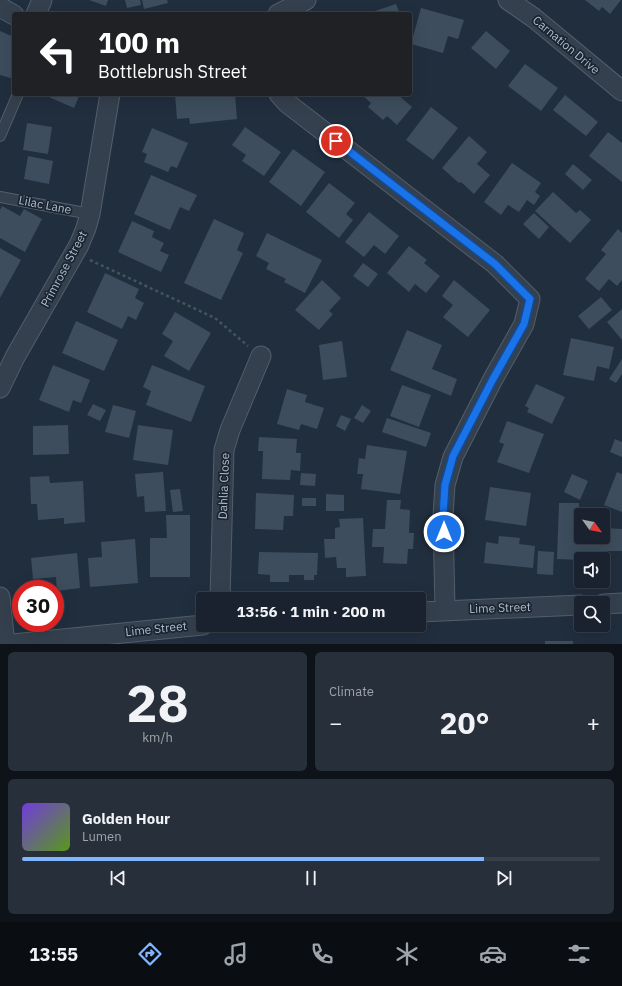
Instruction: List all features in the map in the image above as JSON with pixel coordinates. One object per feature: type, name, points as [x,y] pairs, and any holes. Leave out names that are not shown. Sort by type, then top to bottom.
[{"type":"street","points":[[37,12],[42,0]]},
{"type":"street","points":[[282,12],[306,0]]},
{"type":"street","name":"Carnation Drive","points":[[508,0],[534,18],[622,91]]},
{"type":"street","points":[[0,7],[12,14]]},
{"type":"street","name":"Primrose Street","points":[[0,388],[15,357],[74,253],[86,228],[90,214],[110,96]]},
{"type":"street","points":[[281,96],[287,103],[495,264],[530,299],[524,324],[493,379],[453,456],[445,485],[443,516],[445,610]]},
{"type":"street","name":"Dahlia Close","points":[[220,592],[224,450],[230,430],[261,356]]},
{"type":"street","points":[[0,597],[5,644]]},
{"type":"street","points":[[610,604],[622,603]]},
{"type":"street","name":"Lime Street","points":[[426,611],[574,605]]},
{"type":"street","name":"Lime Street","points":[[13,644],[196,626]]},
{"type":"lane","points":[[0,136],[17,96]]},
{"type":"lane","name":"Lilac Lane","points":[[0,197],[90,214]]},
{"type":"path","points":[[74,253],[215,318],[261,356]]},
{"type":"building","points":[[89,0],[108,0],[106,6]]},
{"type":"building","points":[[125,0],[140,0],[141,5],[127,8]]},
{"type":"building","points":[[142,0],[167,0],[168,3],[144,9]]},
{"type":"building","points":[[585,0],[621,0],[610,14],[602,7],[599,11]]},
{"type":"building","points":[[396,4],[399,12],[372,12]]},
{"type":"building","points":[[421,8],[464,20],[458,39],[448,36],[443,53],[412,44]]},
{"type":"building","points":[[0,31],[12,36],[12,78],[0,75]]},
{"type":"building","points":[[486,31],[510,51],[496,69],[471,48]]},
{"type":"building","points":[[525,64],[558,88],[541,111],[508,86]]},
{"type":"building","points":[[565,95],[598,122],[586,136],[553,110]]},
{"type":"building","points":[[47,96],[79,96],[74,108]]},
{"type":"building","points":[[175,96],[235,96],[237,119],[190,124],[189,118],[177,119]]},
{"type":"building","points":[[363,96],[399,96],[412,107],[397,125],[387,116],[383,120],[368,107],[371,103]]},
{"type":"building","points":[[431,107],[458,128],[433,160],[406,140]]},
{"type":"building","points":[[27,123],[52,127],[48,154],[23,150]]},
{"type":"building","points":[[245,127],[281,152],[264,176],[242,161],[246,155],[232,145]]},
{"type":"building","points":[[152,128],[188,143],[177,168],[171,166],[168,172],[144,162],[147,154],[142,152]]},
{"type":"building","points":[[608,132],[622,143],[622,182],[589,156]]},
{"type":"building","points":[[469,136],[487,152],[477,164],[490,175],[474,194],[442,168]]},
{"type":"building","points":[[293,149],[325,172],[301,206],[269,182]]},
{"type":"building","points":[[28,156],[53,161],[49,184],[24,179]]},
{"type":"building","points":[[512,163],[541,183],[535,192],[540,196],[534,205],[527,200],[519,212],[508,205],[501,215],[484,202]]},
{"type":"building","points":[[573,164],[592,180],[583,190],[565,174]]},
{"type":"building","points":[[151,175],[197,195],[189,211],[180,207],[170,230],[134,214]]},
{"type":"building","points":[[329,183],[355,203],[346,214],[353,220],[339,238],[306,212]]},
{"type":"building","points":[[553,192],[576,213],[580,210],[591,220],[570,243],[535,211]]},
{"type":"building","points":[[2,206],[20,216],[24,209],[42,219],[25,252],[0,238],[0,210]]},
{"type":"building","points":[[369,212],[399,236],[385,254],[374,245],[364,257],[345,242]]},
{"type":"building","points":[[534,213],[549,227],[539,239],[523,224]]},
{"type":"building","points":[[214,219],[244,233],[237,250],[243,253],[221,300],[184,283]]},
{"type":"building","points":[[132,221],[154,231],[152,237],[164,243],[160,251],[169,255],[161,272],[118,252]]},
{"type":"building","points":[[618,229],[622,233],[622,280],[617,286],[609,279],[599,291],[585,279],[606,254],[601,250]]},
{"type":"building","points":[[267,233],[322,260],[305,293],[284,282],[286,279],[266,269],[269,263],[256,256]]},
{"type":"building","points":[[409,246],[427,260],[424,263],[440,276],[426,293],[415,284],[409,292],[387,273]]},
{"type":"building","points":[[0,248],[21,260],[0,298]]},
{"type":"building","points":[[363,263],[378,274],[368,287],[353,276]]},
{"type":"building","points":[[105,273],[139,289],[135,298],[144,303],[136,320],[128,316],[122,329],[87,312]]},
{"type":"building","points":[[322,280],[341,298],[329,311],[333,314],[319,330],[295,310]]},
{"type":"building","points":[[454,280],[490,310],[468,337],[443,317],[453,305],[442,296]]},
{"type":"building","points":[[601,297],[612,310],[589,329],[578,316]]},
{"type":"building","points":[[622,309],[622,340],[607,322]]},
{"type":"building","points":[[175,312],[211,333],[189,371],[164,356],[173,341],[162,334]]},
{"type":"building","points":[[76,321],[118,340],[104,371],[62,353]]},
{"type":"building","points":[[407,330],[442,345],[432,369],[457,379],[451,396],[390,370]]},
{"type":"building","points":[[571,338],[614,347],[609,369],[597,366],[594,381],[563,375]]},
{"type":"building","points":[[342,341],[347,377],[323,380],[319,345]]},
{"type":"building","points":[[622,359],[622,374],[616,383],[609,379]]},
{"type":"building","points":[[53,365],[90,380],[81,403],[73,400],[69,412],[39,400]]},
{"type":"building","points":[[152,365],[205,386],[191,422],[146,405],[151,391],[143,387]]},
{"type":"building","points":[[536,384],[565,397],[552,424],[527,412],[529,408],[525,406]]},
{"type":"building","points":[[402,385],[431,395],[419,427],[390,416]]},
{"type":"building","points":[[287,389],[307,395],[305,402],[324,408],[317,429],[301,424],[299,430],[277,424]]},
{"type":"building","points":[[93,404],[106,410],[100,421],[87,415]]},
{"type":"building","points":[[113,405],[136,411],[129,438],[105,432]]},
{"type":"building","points":[[362,405],[371,411],[363,423],[354,418]]},
{"type":"building","points":[[341,415],[351,419],[345,431],[336,426]]},
{"type":"building","points":[[387,418],[431,433],[426,447],[382,432]]},
{"type":"building","points":[[507,421],[544,434],[529,473],[497,462],[504,444],[499,442]]},
{"type":"building","points":[[68,425],[69,454],[33,455],[33,426]]},
{"type":"building","points":[[138,425],[173,430],[168,465],[133,460]]},
{"type":"building","points":[[259,437],[297,439],[296,453],[301,453],[300,471],[291,470],[290,480],[262,479],[263,451],[258,451]]},
{"type":"building","points":[[615,439],[622,442],[622,457],[610,452]]},
{"type":"building","points":[[367,445],[407,451],[400,494],[361,489],[363,474],[357,474],[359,458],[365,459]]},
{"type":"building","points":[[163,472],[166,511],[145,512],[144,496],[137,497],[135,474]]},
{"type":"building","points":[[617,472],[622,474],[622,512],[604,505]]},
{"type":"building","points":[[301,473],[316,474],[315,486],[300,485]]},
{"type":"building","points":[[572,474],[588,481],[580,500],[564,492]]},
{"type":"building","points":[[49,476],[50,483],[83,481],[85,522],[64,524],[64,518],[38,520],[37,504],[31,504],[30,477]]},
{"type":"building","points":[[490,487],[531,493],[526,526],[485,520]]},
{"type":"building","points":[[180,489],[183,511],[173,512],[170,490]]},
{"type":"building","points":[[256,493],[294,495],[293,516],[284,516],[283,530],[255,529]]},
{"type":"building","points":[[326,494],[344,495],[344,511],[326,511]]},
{"type":"building","points":[[302,498],[316,498],[316,506],[302,506]]},
{"type":"building","points":[[387,500],[401,500],[400,509],[410,510],[409,533],[414,533],[413,549],[408,549],[407,564],[383,563],[384,547],[372,547],[373,529],[385,529]]},
{"type":"building","points":[[559,503],[579,503],[579,508],[574,508],[574,544],[610,544],[610,528],[622,529],[622,551],[574,552],[574,560],[557,559]]},
{"type":"building","points":[[166,515],[190,515],[190,577],[150,577],[150,538],[167,538]]},
{"type":"building","points":[[363,518],[366,576],[346,577],[346,568],[337,568],[336,557],[325,558],[324,539],[335,539],[335,528],[340,527],[339,519]]},
{"type":"building","points":[[499,536],[520,538],[519,544],[535,546],[533,568],[484,563],[486,542],[498,544]]},
{"type":"building","points":[[135,539],[138,583],[90,587],[88,558],[102,557],[101,542]]},
{"type":"building","points":[[538,551],[554,552],[553,575],[537,574]]},
{"type":"building","points":[[259,552],[318,553],[317,575],[314,575],[314,580],[304,580],[304,575],[289,575],[289,582],[270,582],[270,575],[258,574]]},
{"type":"building","points":[[77,553],[80,588],[64,590],[64,580],[56,580],[56,577],[33,579],[31,558]]},
{"type":"building","points":[[545,641],[573,641],[573,644],[545,644]]},
{"type":"route","points":[[336,141],[495,264],[530,299],[524,324],[493,379],[453,456],[445,485],[443,516],[444,532]]}]
